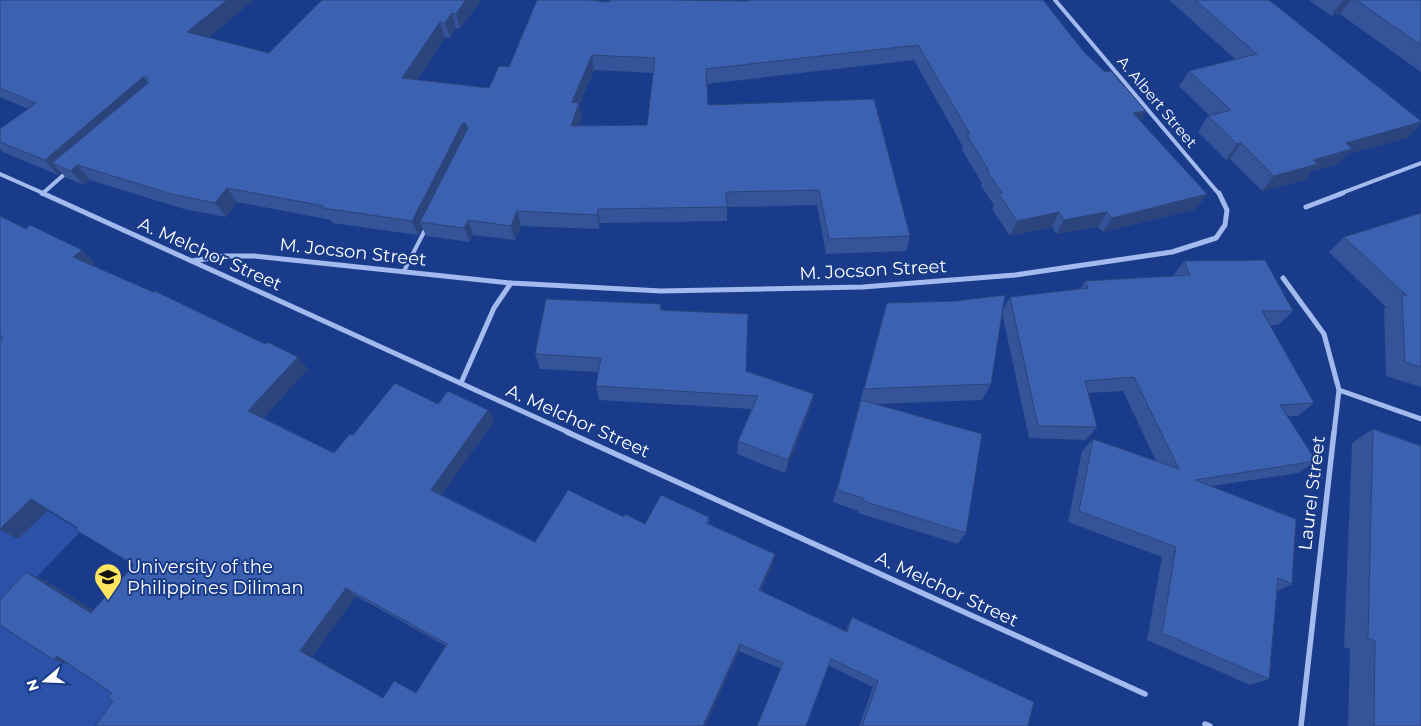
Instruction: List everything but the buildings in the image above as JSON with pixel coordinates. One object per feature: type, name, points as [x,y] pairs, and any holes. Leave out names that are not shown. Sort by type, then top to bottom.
[{"type":"street","name":"A. Albert Street","points":[[1056,0],[1217,190],[1227,210],[1225,225]]},
{"type":"street","points":[[1306,207],[1421,163]]},
{"type":"street","points":[[42,194],[74,166]]},
{"type":"street","name":"A. Melchor Street","points":[[0,174],[1145,694]]},
{"type":"street","name":"M. Jocson Street","points":[[192,261],[226,256],[254,256],[404,270],[511,283],[660,291],[873,287],[1015,275],[1172,252],[1216,238],[1225,225]]},
{"type":"street","name":"Laurel Street","points":[[1283,278],[1324,334],[1339,390],[1301,726]]},
{"type":"street","points":[[461,384],[494,308],[511,283]]},
{"type":"street","points":[[1339,390],[1421,419]]},
{"type":"lane","points":[[404,270],[429,221]]},
{"type":"shaded area","points":[[0,482],[81,531],[0,615]]},
{"type":"shaded area","points":[[0,619],[169,726],[0,726]]},
{"type":"place","name":"University of the Philippines Diliman","points":[[108,601]]}]
